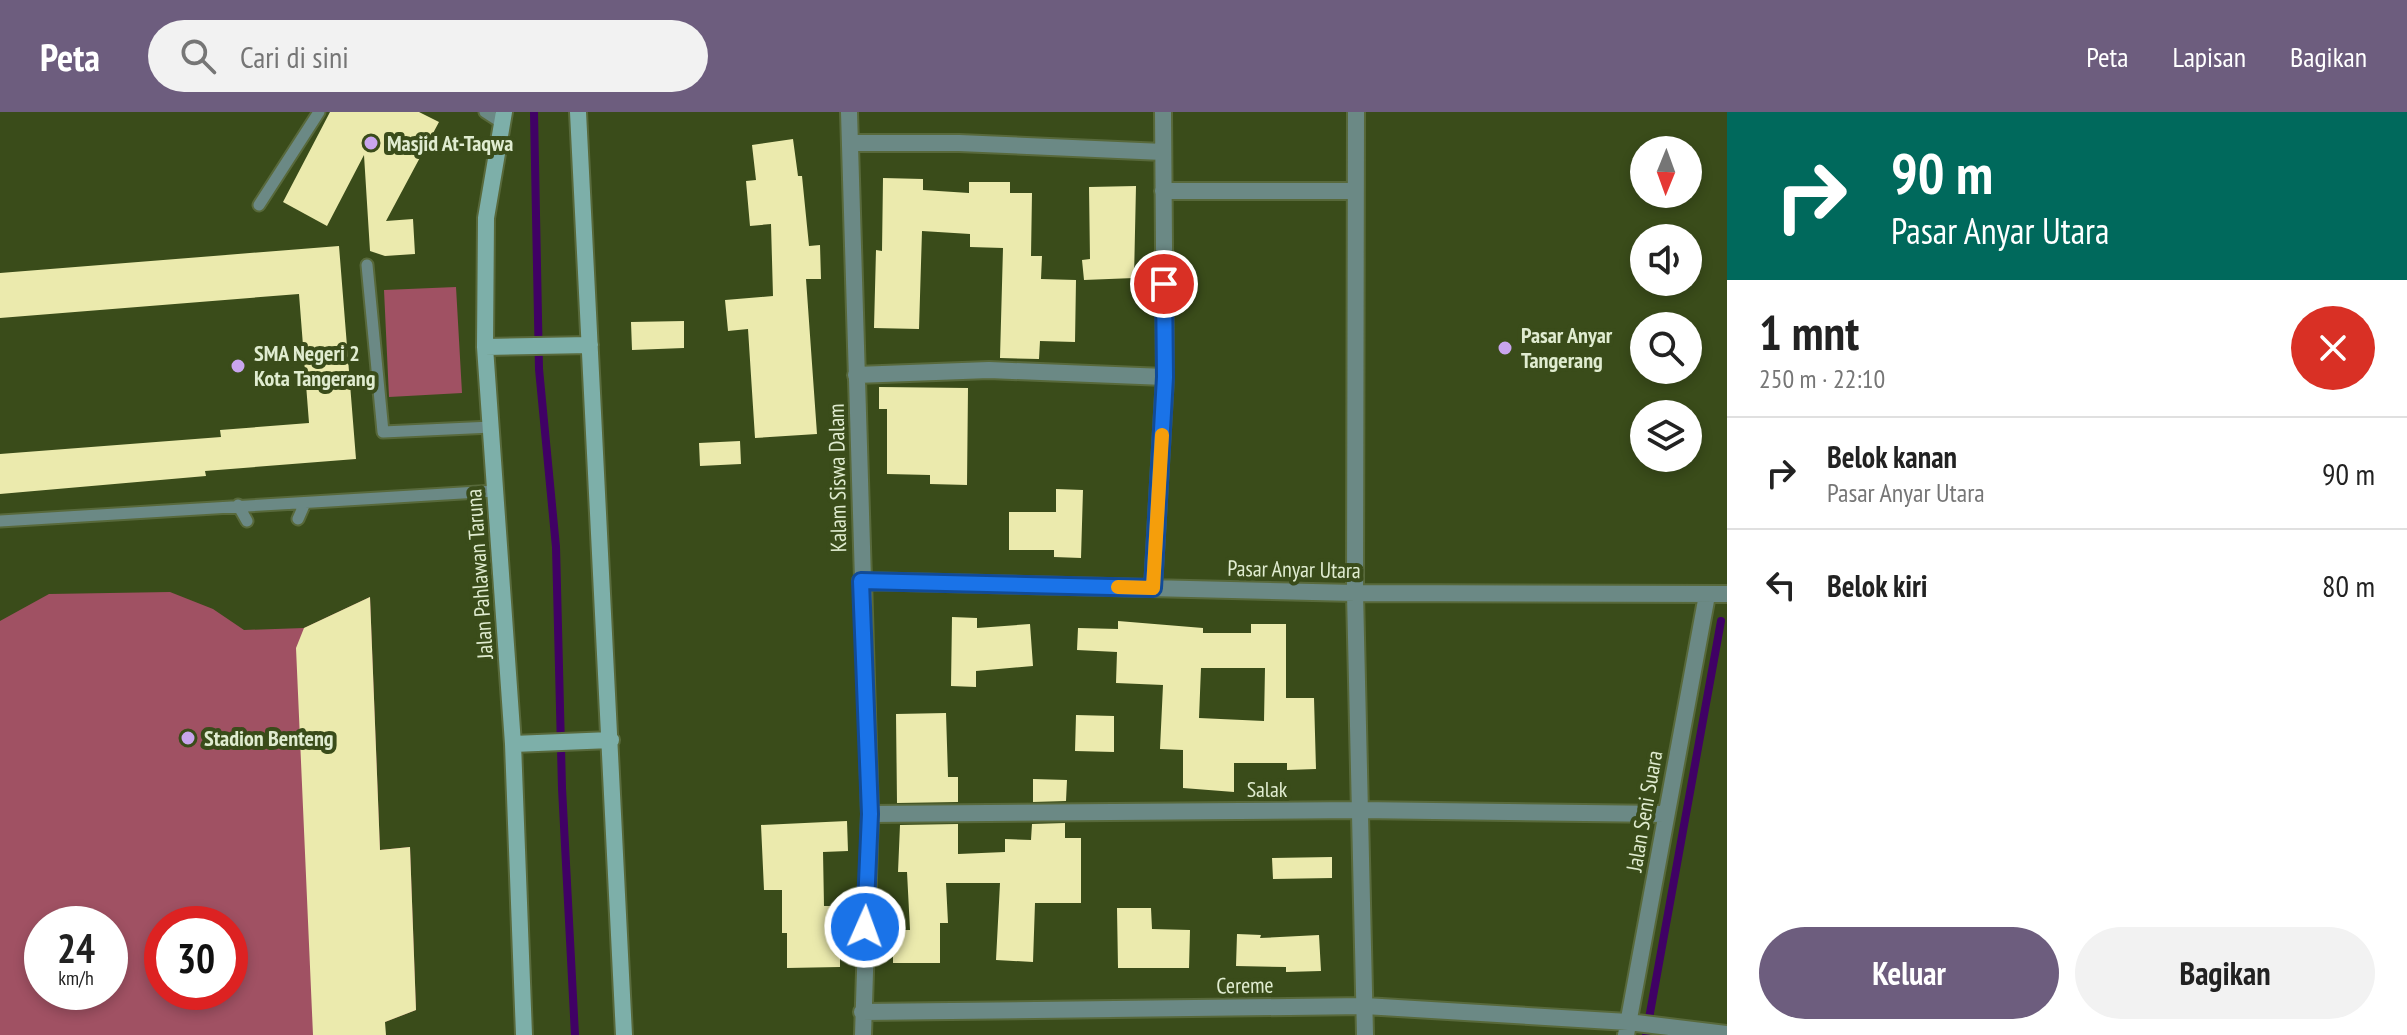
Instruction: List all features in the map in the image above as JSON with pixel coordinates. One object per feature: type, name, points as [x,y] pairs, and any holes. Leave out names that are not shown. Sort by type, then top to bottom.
[{"type":"main road","points":[[578,112],[582,345],[611,740],[624,1035]]},
{"type":"main road","name":"Jalan Pahlawan Taruna","points":[[503,117],[486,218],[485,347],[513,744],[524,1035]]},
{"type":"main road","points":[[485,347],[582,345]]},
{"type":"main road","points":[[513,744],[611,740]]},
{"type":"street","name":"Kalam Siswa Dalam","points":[[849,112],[870,814],[863,1035]]},
{"type":"street","points":[[1153,588],[1165,377],[1163,112]]},
{"type":"street","points":[[1356,112],[1355,593],[1365,1035]]},
{"type":"street","points":[[850,143],[959,143],[1163,152]]},
{"type":"street","points":[[1163,191],[1354,191]]},
{"type":"street","points":[[856,375],[989,370],[1165,377]]},
{"type":"street","name":"Pasar Anyar Utara","points":[[861,581],[1355,593],[1727,594]]},
{"type":"street","name":"Jalan Seni Suara","points":[[1637,1027],[1665,814],[1707,595]]},
{"type":"street","name":"Salak","points":[[870,814],[1360,810],[1665,814]]},
{"type":"street","name":"Cereme","points":[[862,1012],[1365,1006],[1727,1034]]},
{"type":"lane","points":[[259,205],[319,112]]},
{"type":"lane","points":[[485,112],[503,117]]},
{"type":"lane","points":[[367,265],[383,432],[492,427]]},
{"type":"lane","points":[[0,521],[495,491]]},
{"type":"lane","points":[[298,519],[305,503]]},
{"type":"lane","points":[[238,505],[247,521]]},
{"type":"shaded area","points":[[456,287],[462,393],[389,397],[384,290]]},
{"type":"shaded area","name":"Stadion Benteng","points":[[170,592],[213,609],[244,630],[304,628],[370,597],[380,850],[410,847],[416,1010],[385,1022],[385,1035],[0,1035],[0,621],[49,594]]},
{"type":"building","name":"Masjid At-Taqwa","points":[[330,112],[419,112],[439,122],[386,221],[413,219],[415,254],[385,256],[370,251],[364,155],[327,226],[283,202]]},
{"type":"building","points":[[793,139],[798,176],[802,176],[809,246],[820,245],[821,279],[806,279],[817,434],[755,438],[748,329],[728,331],[725,300],[773,296],[771,224],[750,226],[746,181],[756,180],[752,145]]},
{"type":"building","points":[[883,178],[923,179],[923,190],[969,193],[969,182],[1010,182],[1010,193],[1032,193],[1031,256],[1042,256],[1041,279],[1076,280],[1075,342],[1040,341],[1039,359],[1000,358],[1003,248],[970,247],[970,234],[922,231],[919,329],[874,328],[876,250],[882,251]]},
{"type":"building","points":[[1136,186],[1134,278],[1084,280],[1082,260],[1090,259],[1089,187]]},
{"type":"building","points":[[339,246],[356,459],[205,471],[206,476],[0,494],[0,454],[221,437],[220,430],[309,423],[299,294],[0,318],[0,273]]},
{"type":"building","points":[[684,321],[684,348],[632,350],[631,322]]},
{"type":"building","points":[[879,387],[968,388],[967,485],[930,484],[930,475],[887,474],[887,409],[879,409]]},
{"type":"building","points":[[740,441],[741,464],[700,466],[699,443]]},
{"type":"building","points":[[1056,489],[1083,490],[1081,558],[1054,557],[1054,550],[1009,550],[1009,512],[1056,512]]},
{"type":"building","points":[[370,597],[380,850],[410,847],[416,1010],[385,1022],[386,1035],[313,1035],[296,648],[304,628]]},
{"type":"building","points":[[952,617],[977,618],[977,628],[1030,624],[1033,666],[976,671],[976,687],[951,686]]},
{"type":"building","points":[[1118,621],[1203,628],[1203,633],[1251,633],[1251,624],[1286,624],[1286,698],[1314,698],[1316,769],[1287,770],[1287,763],[1234,763],[1234,792],[1183,788],[1183,750],[1160,749],[1163,685],[1116,683],[1117,652],[1077,650],[1078,628],[1118,629]],"holes":[[[1201,668],[1265,668],[1264,721],[1199,718]]]},
{"type":"building","points":[[946,713],[948,777],[958,777],[958,802],[897,803],[896,714]]},
{"type":"building","points":[[1076,715],[1114,716],[1114,752],[1075,751]]},
{"type":"building","points":[[1033,779],[1067,780],[1066,801],[1033,802]]},
{"type":"building","points":[[847,821],[848,851],[823,852],[824,906],[834,906],[833,939],[840,939],[840,967],[787,968],[787,933],[782,933],[782,890],[764,890],[761,825]]},
{"type":"building","points":[[1065,823],[1065,838],[1081,838],[1081,903],[1035,903],[1033,962],[996,960],[1000,883],[946,883],[948,923],[940,923],[940,963],[893,963],[893,930],[910,930],[907,872],[898,872],[900,825],[958,824],[958,854],[1005,852],[1005,839],[1031,840],[1032,824]]},
{"type":"building","points":[[1332,857],[1332,878],[1273,879],[1272,858]]},
{"type":"building","points":[[1117,908],[1151,908],[1152,929],[1190,930],[1189,968],[1118,968]]},
{"type":"building","points":[[1237,934],[1261,935],[1260,938],[1319,935],[1321,971],[1286,972],[1286,967],[1236,966]]},
{"type":"waterway","points":[[534,112],[539,369],[556,547],[562,788],[575,1035]]},
{"type":"waterway","points":[[1646,1035],[1721,621]]},
{"type":"slow traffic","points":[[1118,587],[1153,588],[1162,435]]},
{"type":"place","name":"Masjid At-Taqwa","points":[[371,143]]},
{"type":"place","name":"Pasar Anyar Tangerang","points":[[1505,348]]},
{"type":"place","name":"SMA Negeri 2 Kota Tangerang","points":[[238,366]]},
{"type":"place","name":"Stadion Benteng","points":[[188,738]]},
{"type":"route","points":[[865,927],[870,814],[861,581],[1153,588],[1165,377],[1164,284]]}]
